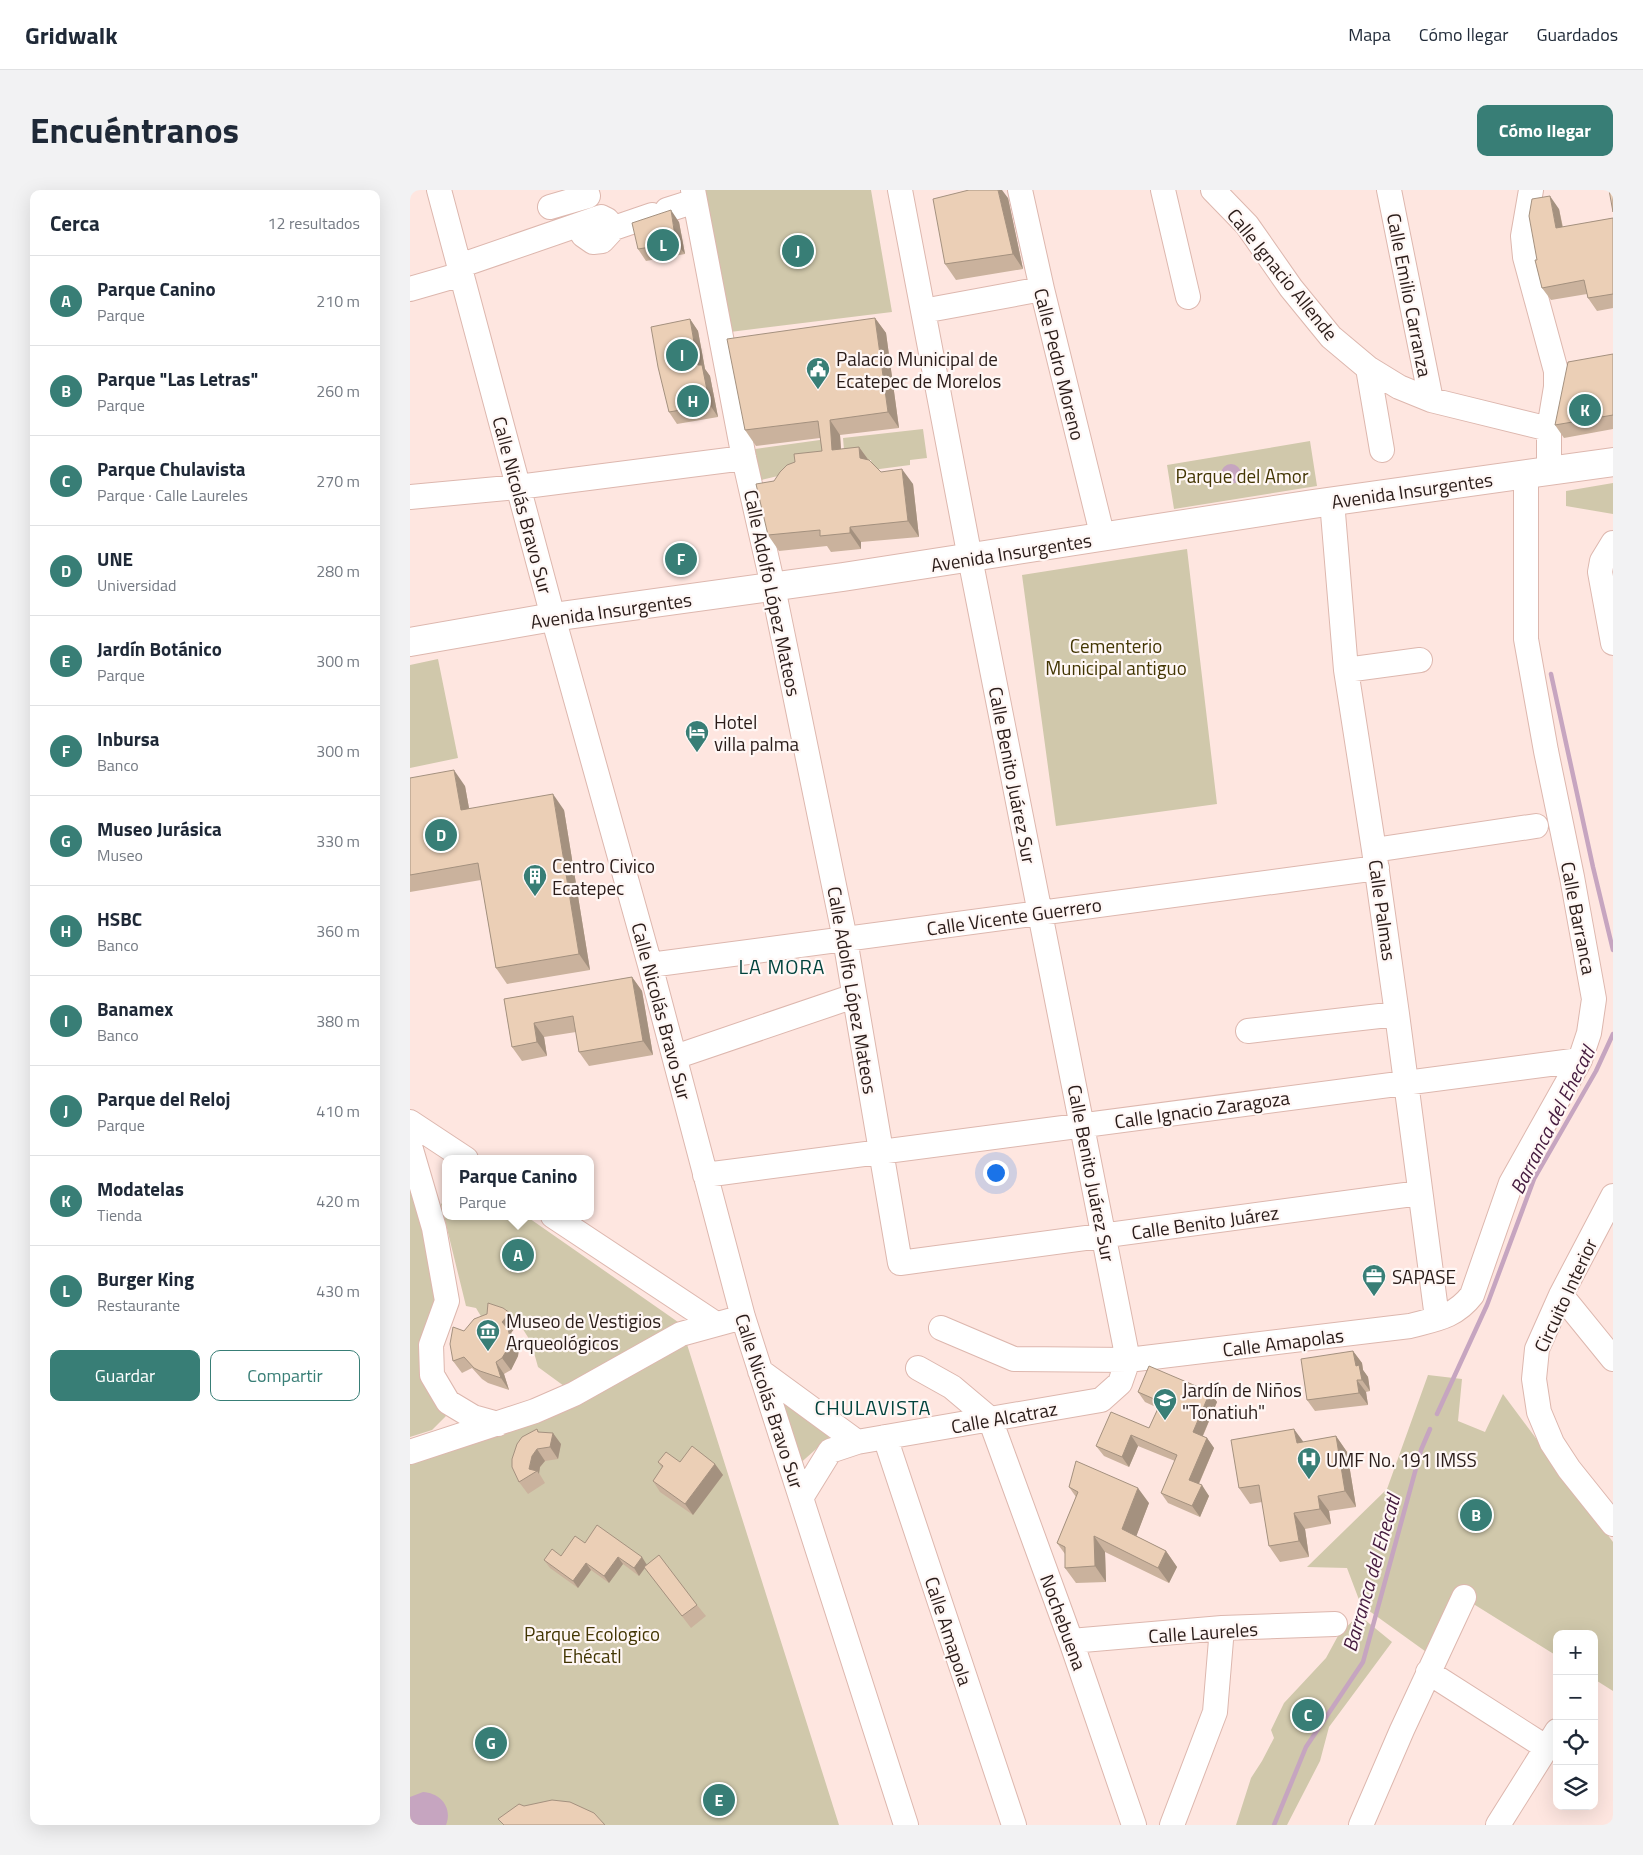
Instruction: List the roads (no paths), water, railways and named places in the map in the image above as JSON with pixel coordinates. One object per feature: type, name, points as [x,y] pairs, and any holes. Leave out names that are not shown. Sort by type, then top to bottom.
[{"type":"main road","name":"Avenida Insurgentes","points":[[410,642],[553,617],[970,558],[1332,501],[1613,462]]},
{"type":"street","name":"Calle Nicolás Bravo Sur","points":[[439,190],[553,617],[675,1057],[742,1317],[906,1825]]},
{"type":"street","name":"Calle Benito Juárez Sur","points":[[900,190],[970,558],[1128,1360]]},
{"type":"street","name":"Calle Pedro Moreno","points":[[1020,190],[1042,289],[1103,538]]},
{"type":"street","points":[[1163,190],[1188,297]]},
{"type":"street","name":"Calle Ignacio Allende","points":[[1213,190],[1247,225],[1291,288],[1330,338],[1368,368],[1398,387],[1431,400],[1549,429]]},
{"type":"street","name":"Calle Emilio Carranza","points":[[1389,190],[1431,400]]},
{"type":"street","name":"Calle Barranca","points":[[1437,1318],[1451,1314],[1463,1306],[1472,1295],[1511,1183],[1580,1060],[1589,1033],[1594,999],[1526,640],[1538,473],[1549,429],[1556,387],[1556,371],[1525,257],[1523,236],[1531,190]]},
{"type":"street","points":[[550,207],[594,192]]},
{"type":"street","points":[[410,289],[578,225],[601,218],[614,228],[660,213],[694,196]]},
{"type":"street","name":"Calle Adolfo López Mateos","points":[[694,196],[744,458],[845,939],[900,1263]]},
{"type":"street","points":[[924,311],[1042,289]]},
{"type":"street","points":[[1368,368],[1382,450]]},
{"type":"street","points":[[410,497],[518,487],[744,458]]},
{"type":"street","name":"Calle Palmas","points":[[1332,501],[1346,670],[1398,1014],[1437,1318]]},
{"type":"street","points":[[1613,543],[1602,561],[1600,572],[1613,643]]},
{"type":"street","points":[[1346,670],[1420,660]]},
{"type":"street","name":"Calle Vicente Guerrero","points":[[650,965],[1041,913],[1376,859],[1536,826]]},
{"type":"street","points":[[675,1057],[854,996]]},
{"type":"street","points":[[1248,1031],[1398,1014]]},
{"type":"street","name":"Calle Ignacio Zaragoza","points":[[705,1174],[1580,1060]]},
{"type":"street","points":[[410,1122],[460,1155]]},
{"type":"street","points":[[419,1178],[434,1155],[446,1145]]},
{"type":"street","points":[[410,1146],[434,1228],[447,1301],[431,1345],[432,1375],[448,1402],[451,1421],[447,1440]]},
{"type":"street","name":"Calle Benito Juárez","points":[[900,1263],[1420,1193]]},
{"type":"street","name":"Circuito Interior","points":[[1613,1196],[1561,1295],[1537,1349],[1534,1379],[1538,1412],[1552,1443],[1569,1469],[1613,1524]]},
{"type":"street","points":[[559,1220],[716,1324]]},
{"type":"street","points":[[1561,1295],[1613,1359]]},
{"type":"street","points":[[410,1452],[535,1412],[574,1394],[681,1334],[742,1317]]},
{"type":"street","name":"Calle Amapolas","points":[[941,1328],[1014,1359],[1128,1360],[1410,1326],[1437,1318]]},
{"type":"street","name":"Calle Alcatraz","points":[[801,1498],[830,1451],[857,1442],[1101,1400],[1120,1383],[1128,1360]]},
{"type":"street","points":[[918,1368],[952,1387],[990,1419]]},
{"type":"street","points":[[760,1371],[857,1442]]},
{"type":"street","points":[[448,1402],[473,1417],[498,1424]]},
{"type":"street","name":"Nochebuena","points":[[990,1419],[1071,1641],[1134,1825]]},
{"type":"street","name":"Calle Amapola","points":[[884,1437],[1014,1825]]},
{"type":"street","points":[[1361,1825],[1428,1672],[1464,1597]]},
{"type":"street","name":"Calle Laureles","points":[[1071,1641],[1222,1628],[1334,1624]]},
{"type":"street","points":[[1172,1825],[1215,1712],[1222,1628]]},
{"type":"street","points":[[1428,1672],[1552,1739],[1498,1825]]},
{"type":"waterway","name":"Barranca del Ehecatl","points":[[1551,674],[1613,950]]},
{"type":"waterway","name":"Barranca del Ehecatl","points":[[1437,1414],[1487,1305],[1534,1179],[1596,1071],[1613,1034]]},
{"type":"waterway","name":"Barranca del Ehecatl","points":[[1274,1825],[1306,1747],[1363,1662],[1421,1450],[1430,1429]]},
{"type":"place","name":"Burger King","points":[[663,245]]},
{"type":"place","name":"Parque del Reloj","points":[[798,251]]},
{"type":"place","name":"Banamex","points":[[682,355]]},
{"type":"place","name":"Palacio Municipal de Ecatepec de Morelos","points":[[818,390]]},
{"type":"place","name":"HSBC","points":[[693,401]]},
{"type":"place","name":"Modatelas","points":[[1585,410]]},
{"type":"place","name":"Inbursa","points":[[681,559]]},
{"type":"place","name":"Hotel villa palma","points":[[697,753]]},
{"type":"place","name":"UNE","points":[[441,835]]},
{"type":"place","name":"Centro Civico Ecatepec","points":[[535,897]]},
{"type":"place","name":"Parque Canino","points":[[518,1255]]},
{"type":"place","name":"SAPASE","points":[[1374,1297]]},
{"type":"place","name":"Museo de Vestigios Arqueológicos","points":[[488,1352]]},
{"type":"place","name":"Jardín de Niños \"Tonatiuh\"","points":[[1165,1421]]},
{"type":"place","name":"UMF No. 191 IMSS","points":[[1309,1480]]},
{"type":"place","name":"Parque \"Las Letras\"","points":[[1476,1515]]},
{"type":"place","name":"Parque Chulavista","points":[[1308,1715]]},
{"type":"place","name":"Museo Jurásica","points":[[491,1743]]},
{"type":"place","name":"Jardín Botánico","points":[[719,1800]]},
{"type":"district","name":"LA MORA","points":[[782,966]]},
{"type":"district","name":"CHULAVISTA","points":[[873,1407]]},
{"type":"park label","name":"Parque del Amor","points":[[1242,475]]},
{"type":"park label","name":"Cementerio Municipal antiguo","points":[[1116,656]]},
{"type":"park label","name":"Parque Ecologico Ehécatl","points":[[592,1644]]}]
